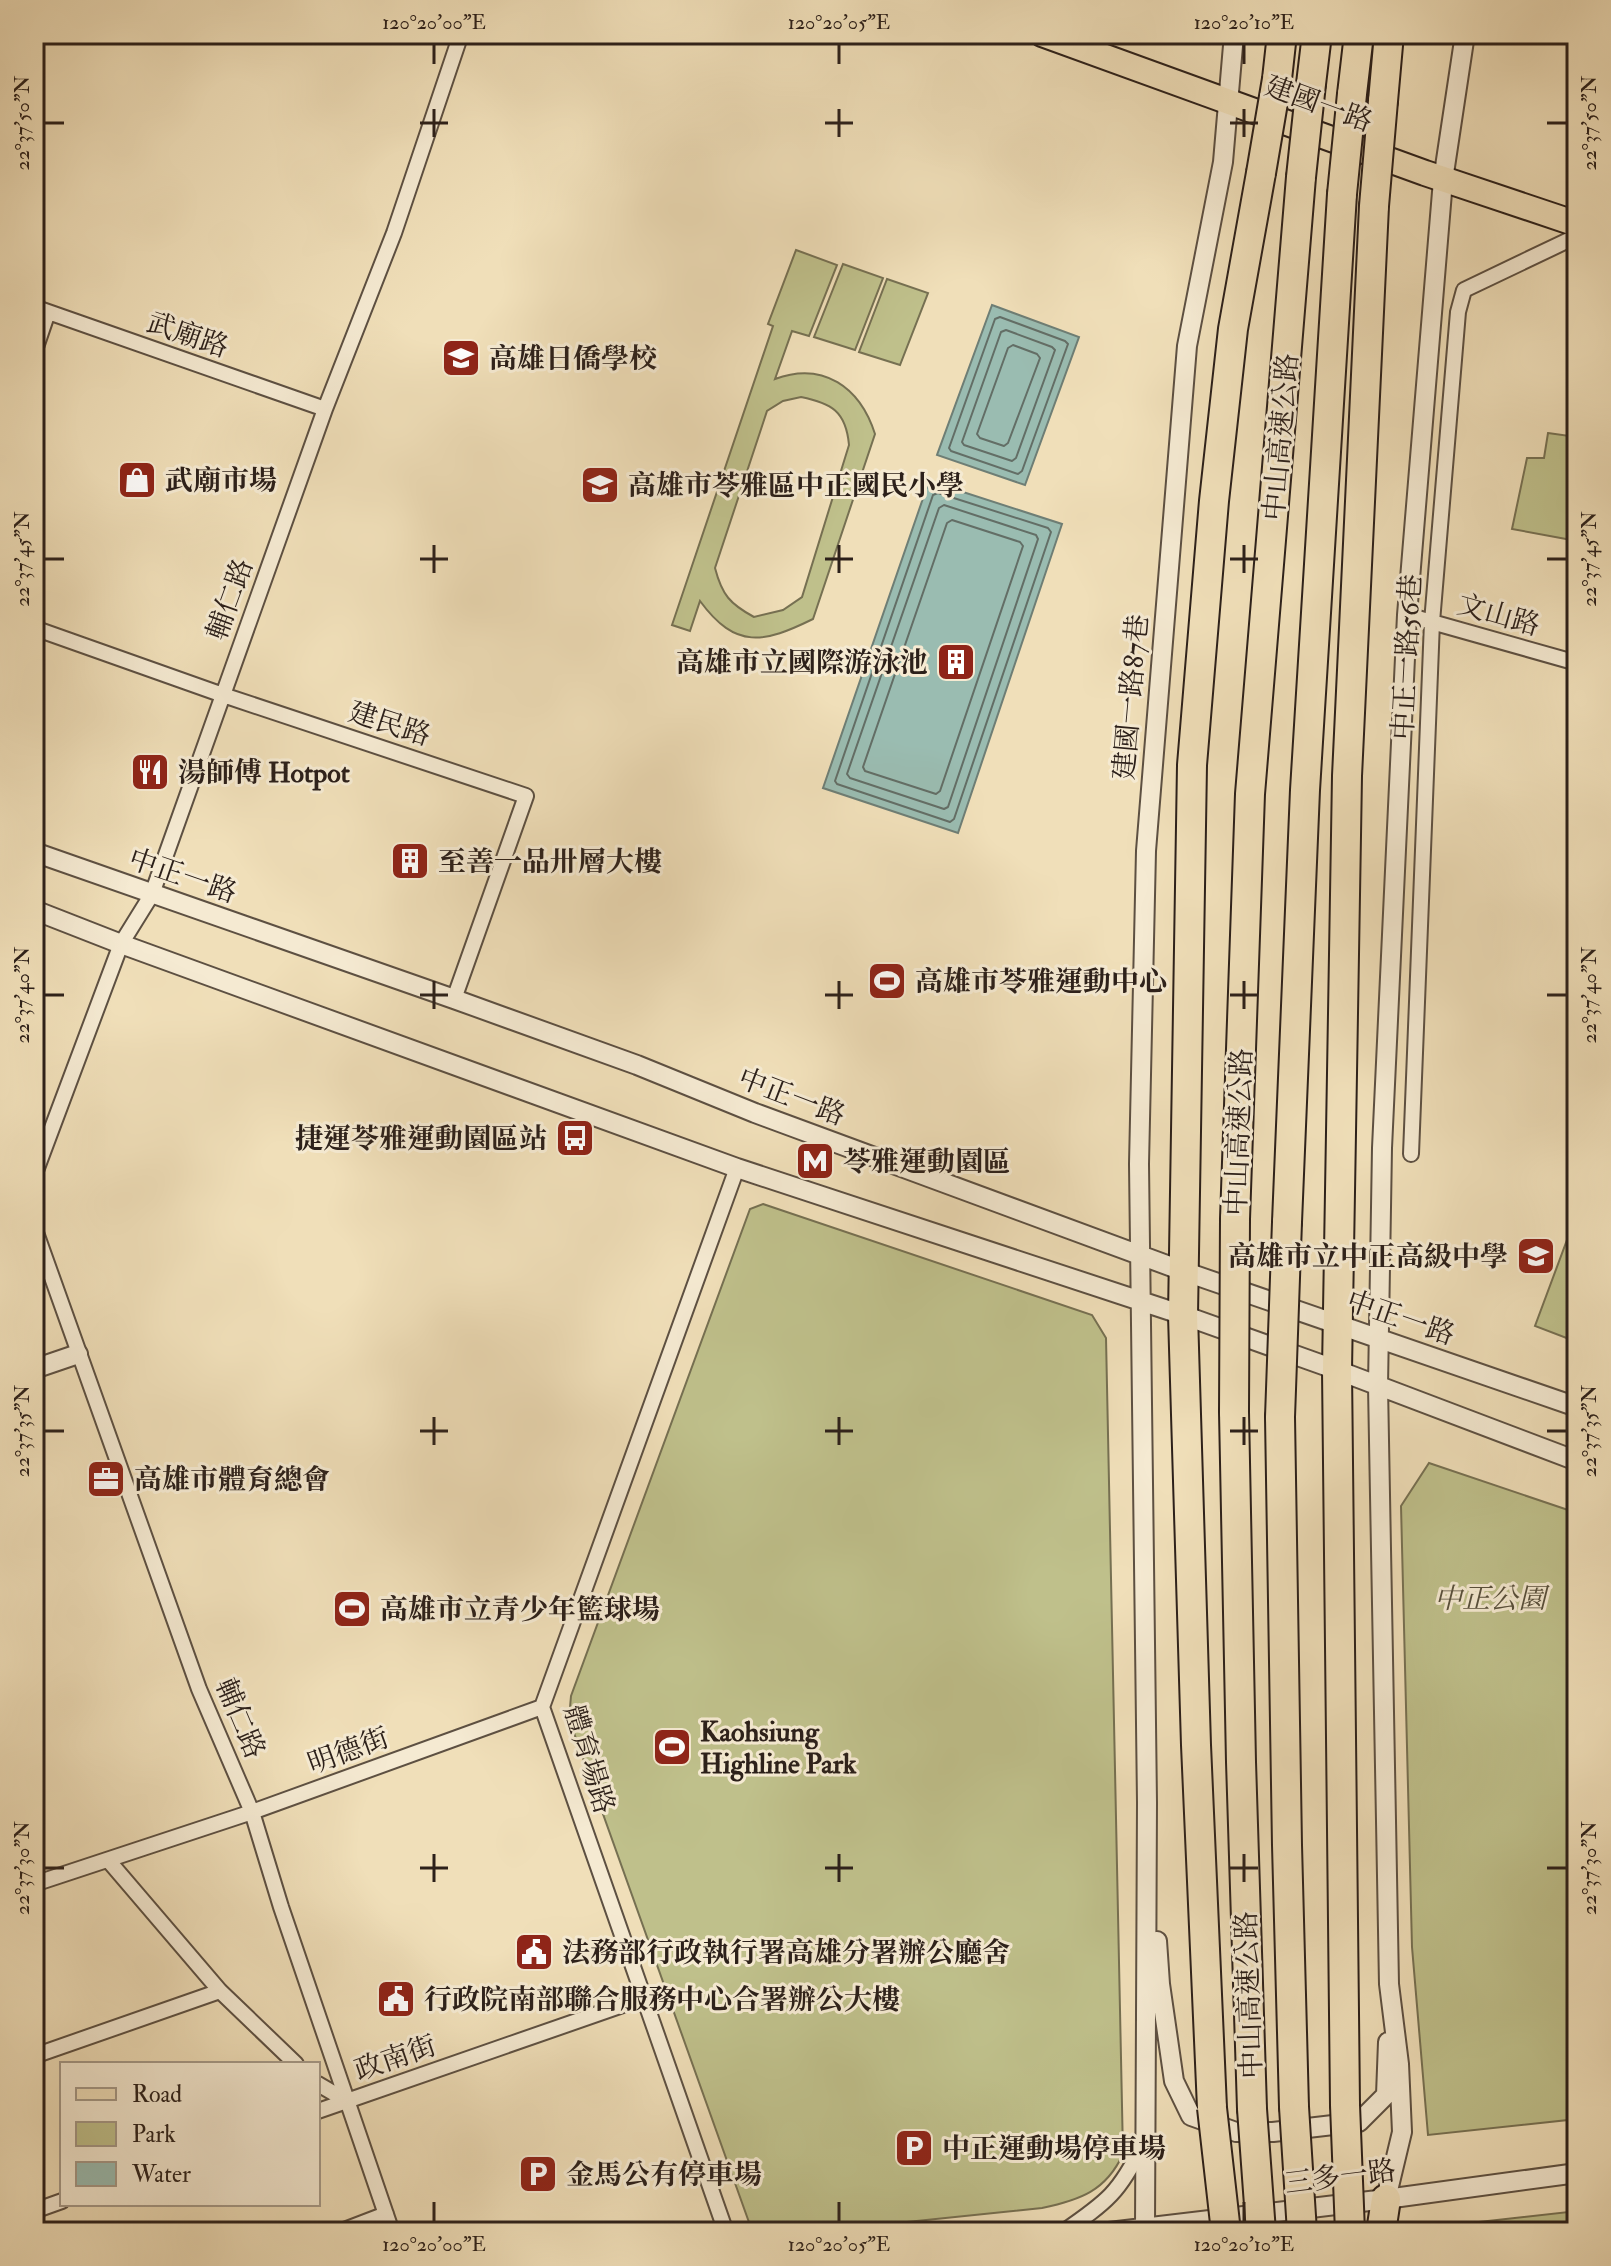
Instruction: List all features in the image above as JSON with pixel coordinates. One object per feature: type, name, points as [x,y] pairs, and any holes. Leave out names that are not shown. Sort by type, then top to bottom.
[{"type":"highway","points":[[1226,2232],[1212,2108],[1195,1729],[1183,1315],[1192,765],[1214,501],[1233,329],[1277,79],[1282,34]]},
{"type":"highway","name":"中山高速公路","points":[[1261,2232],[1252,2109],[1241,1762],[1234,1412],[1235,1219],[1250,794],[1301,177],[1317,34]]},
{"type":"highway","name":"中山高速公路","points":[[1302,2232],[1294,2107],[1280,1417],[1305,790],[1342,194],[1359,34]]},
{"type":"highway","points":[[1350,2232],[1345,2105],[1337,1370],[1347,776],[1374,206],[1389,34]]},
{"type":"highway","points":[[1381,2232],[1386,2199]]},
{"type":"main road","name":"建國一路","points":[[1042,34],[1443,180],[1577,224]]},
{"type":"street","name":"輔仁路","points":[[34,1176],[121,944],[152,894],[325,409],[394,233],[461,34]]},
{"type":"street","name":"建國一路87巷","points":[[1147,1803],[1139,1164],[1147,835],[1187,346],[1223,162],[1234,34]]},
{"type":"street","points":[[1147,1803],[1160,1984],[1174,2081],[1191,2116],[1236,2132],[1273,2132],[1359,2122],[1386,2095],[1389,1984],[1378,1338],[1383,1133],[1407,615],[1443,180],[1465,34]]},
{"type":"street","name":"中正一路56巷","points":[[1411,1154],[1432,622],[1458,312],[1464,290],[1577,236]]},
{"type":"street","name":"武廟路","points":[[41,310],[325,409]]},
{"type":"street","points":[[34,353],[41,310]]},
{"type":"street","name":"文山路","points":[[1407,615],[1577,663]]},
{"type":"street","name":"建民路","points":[[34,628],[526,796],[454,999]]},
{"type":"street","name":"中正一路","points":[[34,852],[637,1065],[755,1113],[1141,1256],[1577,1407]]},
{"type":"street","points":[[34,910],[737,1168],[1183,1315],[1577,1461]]},
{"type":"street","name":"體育場路","points":[[726,2232],[542,1707],[737,1168]]},
{"type":"street","name":"輔仁路","points":[[34,1227],[199,1689],[252,1812],[392,2232]]},
{"type":"street","points":[[34,1369],[78,1354]]},
{"type":"street","name":"明德街","points":[[34,1884],[252,1812],[542,1707]]},
{"type":"street","points":[[1145,2230],[1147,1803]]},
{"type":"street","points":[[108,1860],[220,1991],[294,2062]]},
{"type":"street","points":[[1386,2199],[1402,2132],[1399,2064],[1389,1984]]},
{"type":"street","points":[[34,2056],[220,1991]]},
{"type":"street","name":"政南街","points":[[320,2110],[643,1998]]},
{"type":"street","points":[[320,2085],[347,2101]]},
{"type":"street","points":[[1063,2232],[1112,2196],[1130,2172],[1145,2140]]},
{"type":"street","name":"三多一路","points":[[1109,2232],[1145,2230],[1577,2173]]},
{"type":"street","points":[[34,2211],[60,2202]]},
{"type":"street","points":[[339,2232],[386,2214]]},
{"type":"green space","points":[[796,250],[837,265],[809,336],[792,331],[775,379],[809,373],[837,382],[860,403],[875,434],[813,619],[765,637],[739,635],[713,617],[700,601],[690,631],[672,625],[773,326],[768,324]],"holes":[[[801,397],[829,406],[840,416],[849,445],[802,597],[783,610],[754,617],[728,598],[715,568],[767,411],[783,401]]]},
{"type":"green space","points":[[843,264],[883,278],[855,350],[814,337]]},
{"type":"green space","points":[[887,279],[928,293],[900,365],[859,352]]},
{"type":"green space","points":[[1548,433],[1577,437],[1577,541],[1512,529],[1527,458],[1544,458]]},
{"type":"green space","points":[[763,1204],[1092,1315],[1106,1338],[1123,2154],[1109,2177],[1100,2185],[1068,2201],[1042,2208],[810,2232],[765,2232],[750,2225],[569,1719],[571,1696],[750,1209]]},
{"type":"green space","points":[[1577,1213],[1577,1342],[1535,1326]]},
{"type":"green space","name":"中正公園","points":[[1429,1463],[1577,1513],[1577,2119],[1428,2135],[1412,1947],[1401,1506]]},
{"type":"green space","points":[[1577,2211],[1577,2232],[1389,2232]]},
{"type":"water","points":[[992,305],[1079,337],[1025,485],[937,455]]},
{"type":"water","name":"高雄市立國際游泳池","points":[[929,481],[1062,524],[958,833],[823,788]]},
{"type":"place","name":"高雄日僑學校","points":[[461,358]]},
{"type":"place","name":"武廟市場","points":[[137,480]]},
{"type":"place","name":"高雄市苓雅區中正國民小學","points":[[600,485]]},
{"type":"place","name":"高雄市立國際游泳池","points":[[956,662]]},
{"type":"place","name":"湯師傅 Hotpot","points":[[150,772]]},
{"type":"place","name":"至善一品卅層大樓","points":[[410,861]]},
{"type":"place","name":"高雄市苓雅運動中心","points":[[887,981]]},
{"type":"place","name":"捷運苓雅運動園區站","points":[[575,1138]]},
{"type":"place","name":"苓雅運動園區","points":[[815,1161]]},
{"type":"place","name":"高雄市立中正高級中學","points":[[1536,1256]]},
{"type":"place","name":"高雄市體育總會","points":[[106,1479]]},
{"type":"place","name":"高雄市立青少年籃球場","points":[[352,1609]]},
{"type":"place","name":"Kaohsiung Highline Park","points":[[672,1747]]},
{"type":"place","name":"法務部行政執行署高雄分署辦公廳舍","points":[[534,1952]]},
{"type":"place","name":"行政院南部聯合服務中心合署辦公大樓","points":[[396,1999]]},
{"type":"place","name":"中正運動場停車場","points":[[914,2148]]},
{"type":"place","name":"金馬公有停車場","points":[[538,2174]]}]
